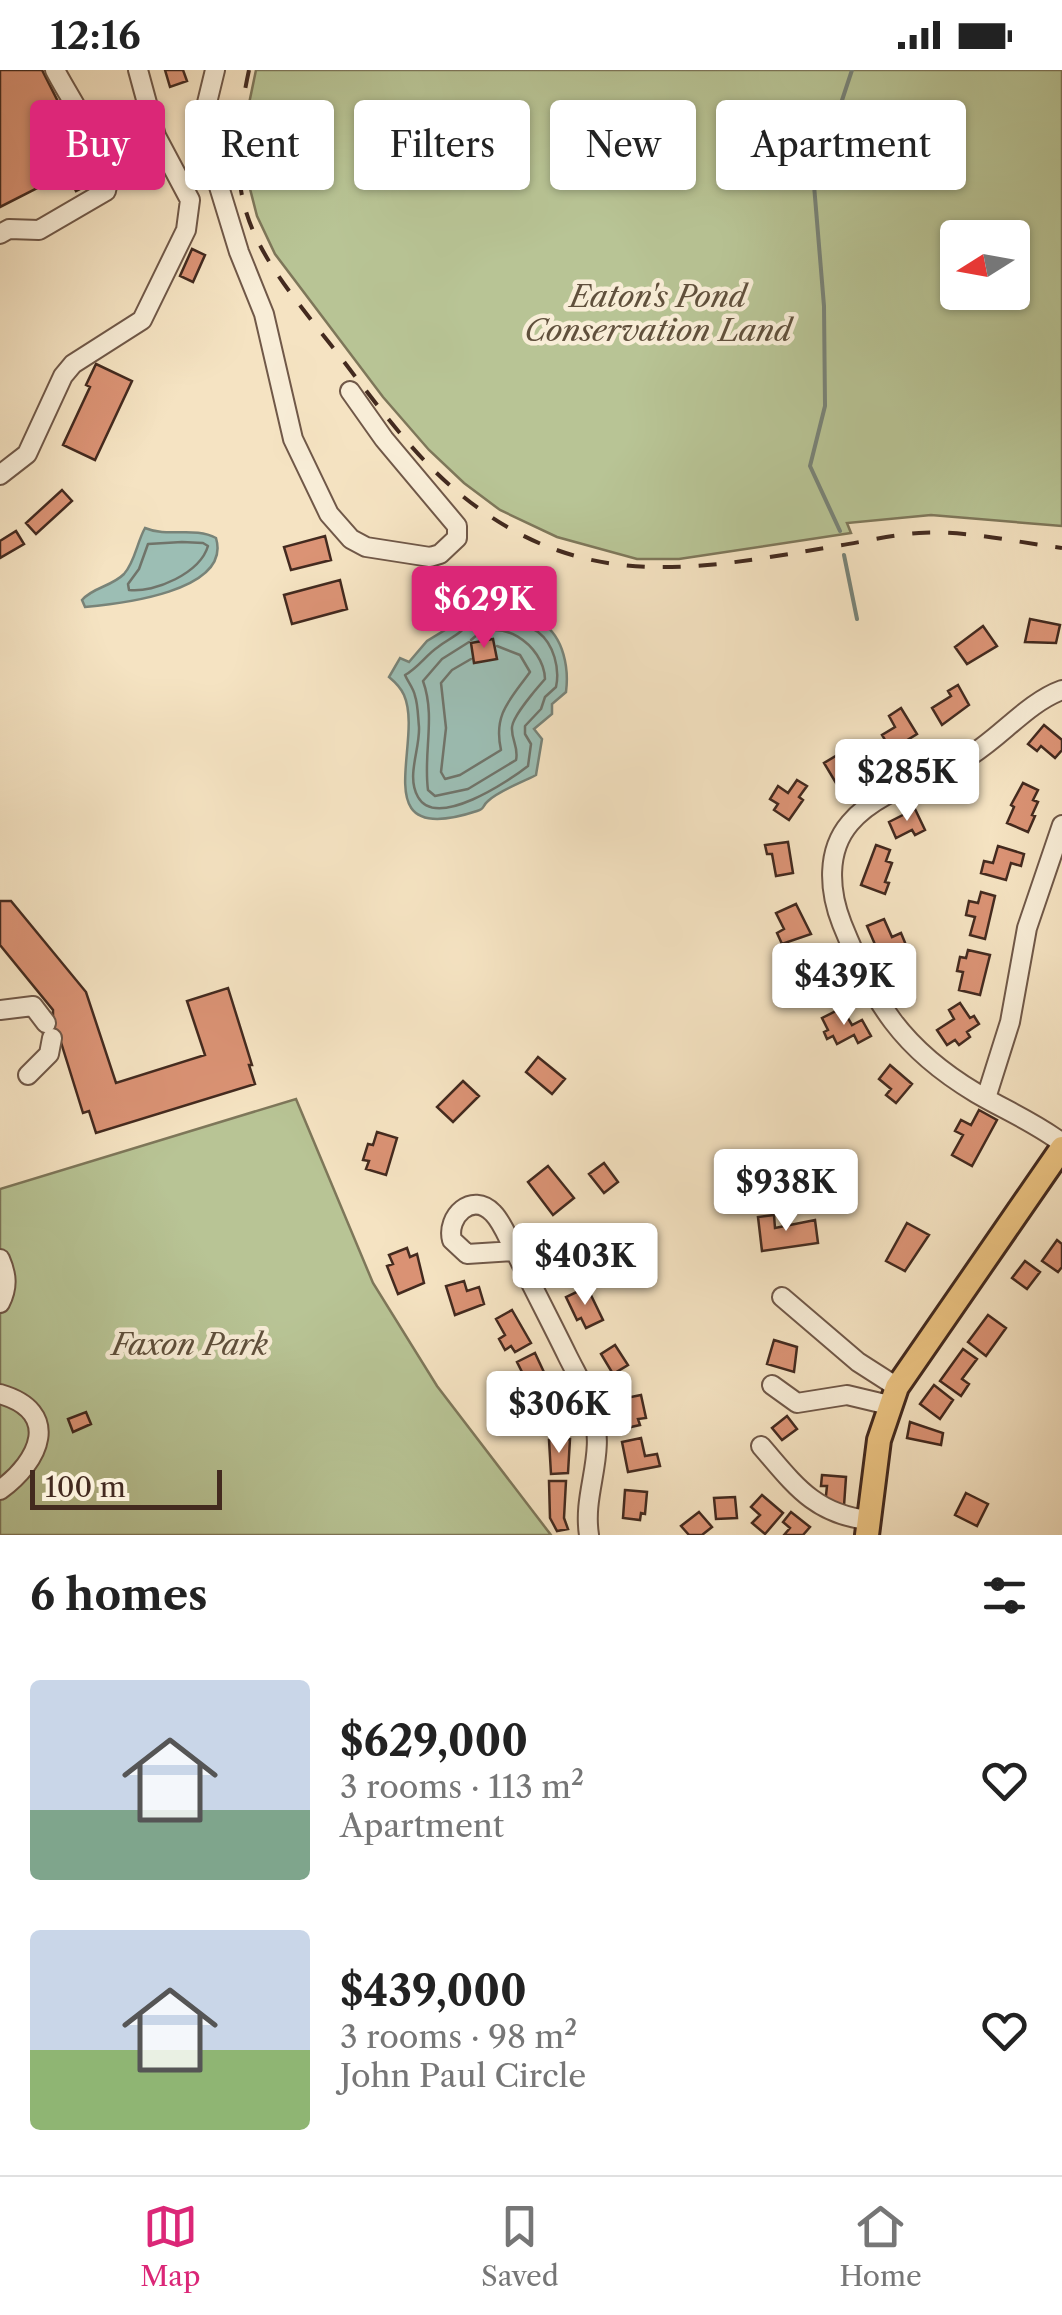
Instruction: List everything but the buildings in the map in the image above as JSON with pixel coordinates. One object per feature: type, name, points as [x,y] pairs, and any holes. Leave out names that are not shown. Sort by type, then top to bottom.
[{"type":"main road","points":[[868,1524],[874,1465],[893,1396],[1059,1156]]},
{"type":"street","points":[[0,234],[8,229],[39,230],[106,191],[109,180],[104,163],[54,70]]},
{"type":"street","points":[[0,475],[27,454],[62,376],[73,364],[142,320],[186,230],[190,200],[156,136],[138,70]]},
{"type":"street","points":[[215,70],[205,110],[206,144],[239,252],[264,314],[293,439],[334,523],[366,547],[440,554],[457,538],[457,526],[384,439],[350,391]]},
{"type":"street","points":[[1059,1156],[986,1098],[929,1060],[880,1006],[838,912],[832,882],[834,857],[846,828],[862,812],[987,746],[1042,700],[1062,690]]},
{"type":"street","points":[[986,1098],[1012,1011],[1029,918],[1062,825]]},
{"type":"street","points":[[0,1010],[33,1006],[49,1030],[52,1049],[28,1074]]},
{"type":"street","points":[[514,1250],[472,1255],[462,1252],[452,1240],[451,1224],[466,1207],[482,1206],[496,1217],[514,1250],[584,1388],[594,1414],[598,1459],[588,1513],[589,1535]]},
{"type":"street","points":[[0,1259],[6,1274],[6,1292],[0,1303]]},
{"type":"street","points":[[782,1297],[893,1396]]},
{"type":"street","points":[[0,1376],[0,1394],[20,1401],[30,1410],[39,1435],[36,1450],[25,1468],[0,1490]]},
{"type":"street","points":[[772,1385],[797,1403],[846,1394],[893,1396]]},
{"type":"street","points":[[762,1446],[806,1497],[868,1524]]},
{"type":"green space","name":"Eaton's Pond Conservation Land","points":[[256,70],[1062,70],[1062,526],[931,515],[847,523],[851,533],[679,559],[637,559],[557,537],[500,510],[429,450],[383,397],[275,254],[257,216],[250,190],[334,190],[334,100],[250,100]]},
{"type":"green space","name":"Faxon Park","points":[[296,1099],[373,1283],[437,1386],[551,1535],[0,1535],[0,1189]]},
{"type":"water","points":[[145,528],[216,538],[216,556],[207,571],[169,592],[85,607],[82,600],[86,596],[128,569]]},
{"type":"water","points":[[471,600],[479,611],[514,607],[549,629],[563,654],[566,692],[552,704],[552,714],[534,729],[542,739],[536,775],[498,793],[477,811],[442,819],[420,816],[409,804],[405,785],[408,715],[404,695],[389,677],[400,658],[409,662],[427,641],[458,622],[461,603]]},
{"type":"waterway","points":[[840,531],[810,466],[825,406],[824,306],[814,185],[852,70]]},
{"type":"waterway","points":[[844,555],[857,619]]},
{"type":"railway","points":[[249,70],[238,156],[241,189],[262,249],[303,309],[408,442],[460,494],[505,526],[550,548],[595,561],[641,567],[735,562],[919,533],[973,535],[1062,548]]}]
